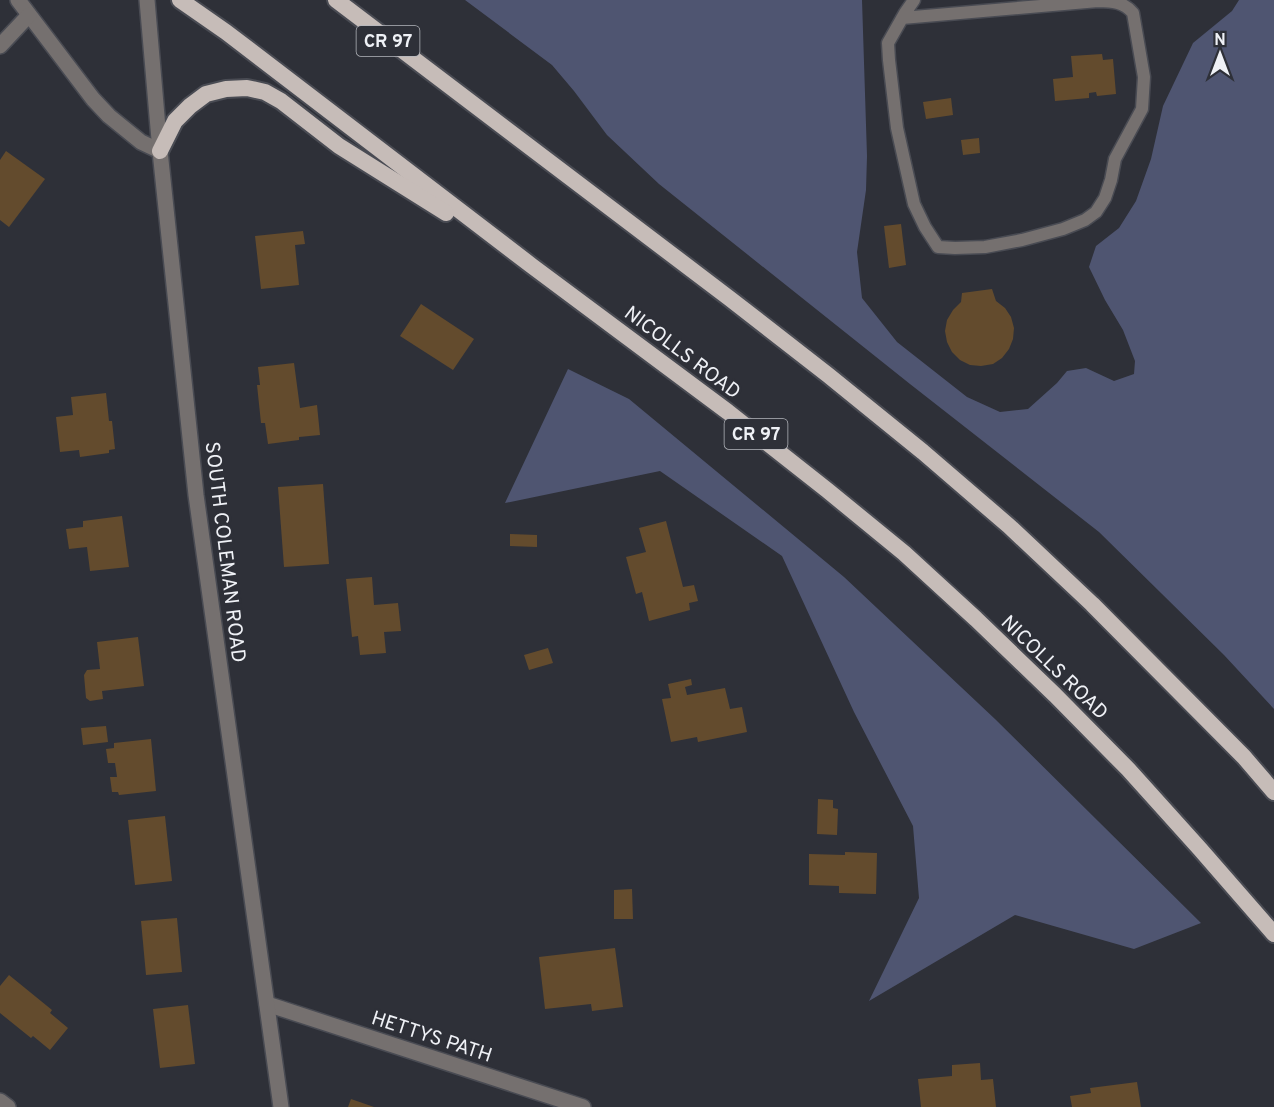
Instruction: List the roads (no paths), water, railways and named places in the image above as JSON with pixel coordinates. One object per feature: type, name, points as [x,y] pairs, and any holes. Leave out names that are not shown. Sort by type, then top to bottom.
[{"type":"highway","name":"NICOLLS ROAD","points":[[180,0],[226,32],[532,266],[728,412],[827,490],[920,568],[1000,642],[1128,769],[1274,934]]},
{"type":"highway","name":"CR 97","points":[[336,0],[729,298],[923,452],[1009,526],[1092,604],[1235,749],[1274,792]]},
{"type":"highway","points":[[160,151],[175,121],[206,94],[226,89],[247,88],[265,92],[281,101],[339,146],[532,266]]},
{"type":"street","points":[[18,0],[93,99],[109,116],[141,142],[160,151]]},
{"type":"street","name":"SOUTH COLEMAN ROAD","points":[[147,0],[160,151],[196,495],[281,1107]]},
{"type":"street","points":[[0,46],[29,15]]},
{"type":"street","name":"HETTYS PATH","points":[[267,1004],[583,1107]]},
{"type":"street","points":[[0,1101],[8,1107]]},
{"type":"lane","points":[[902,18],[1098,1],[1113,1],[1128,7],[1133,13],[1144,77],[1142,109],[1115,159],[1105,198],[1096,212],[1085,220],[1063,229],[1022,240],[985,247],[938,247],[914,204],[897,128],[888,43],[902,18],[915,0]]}]
